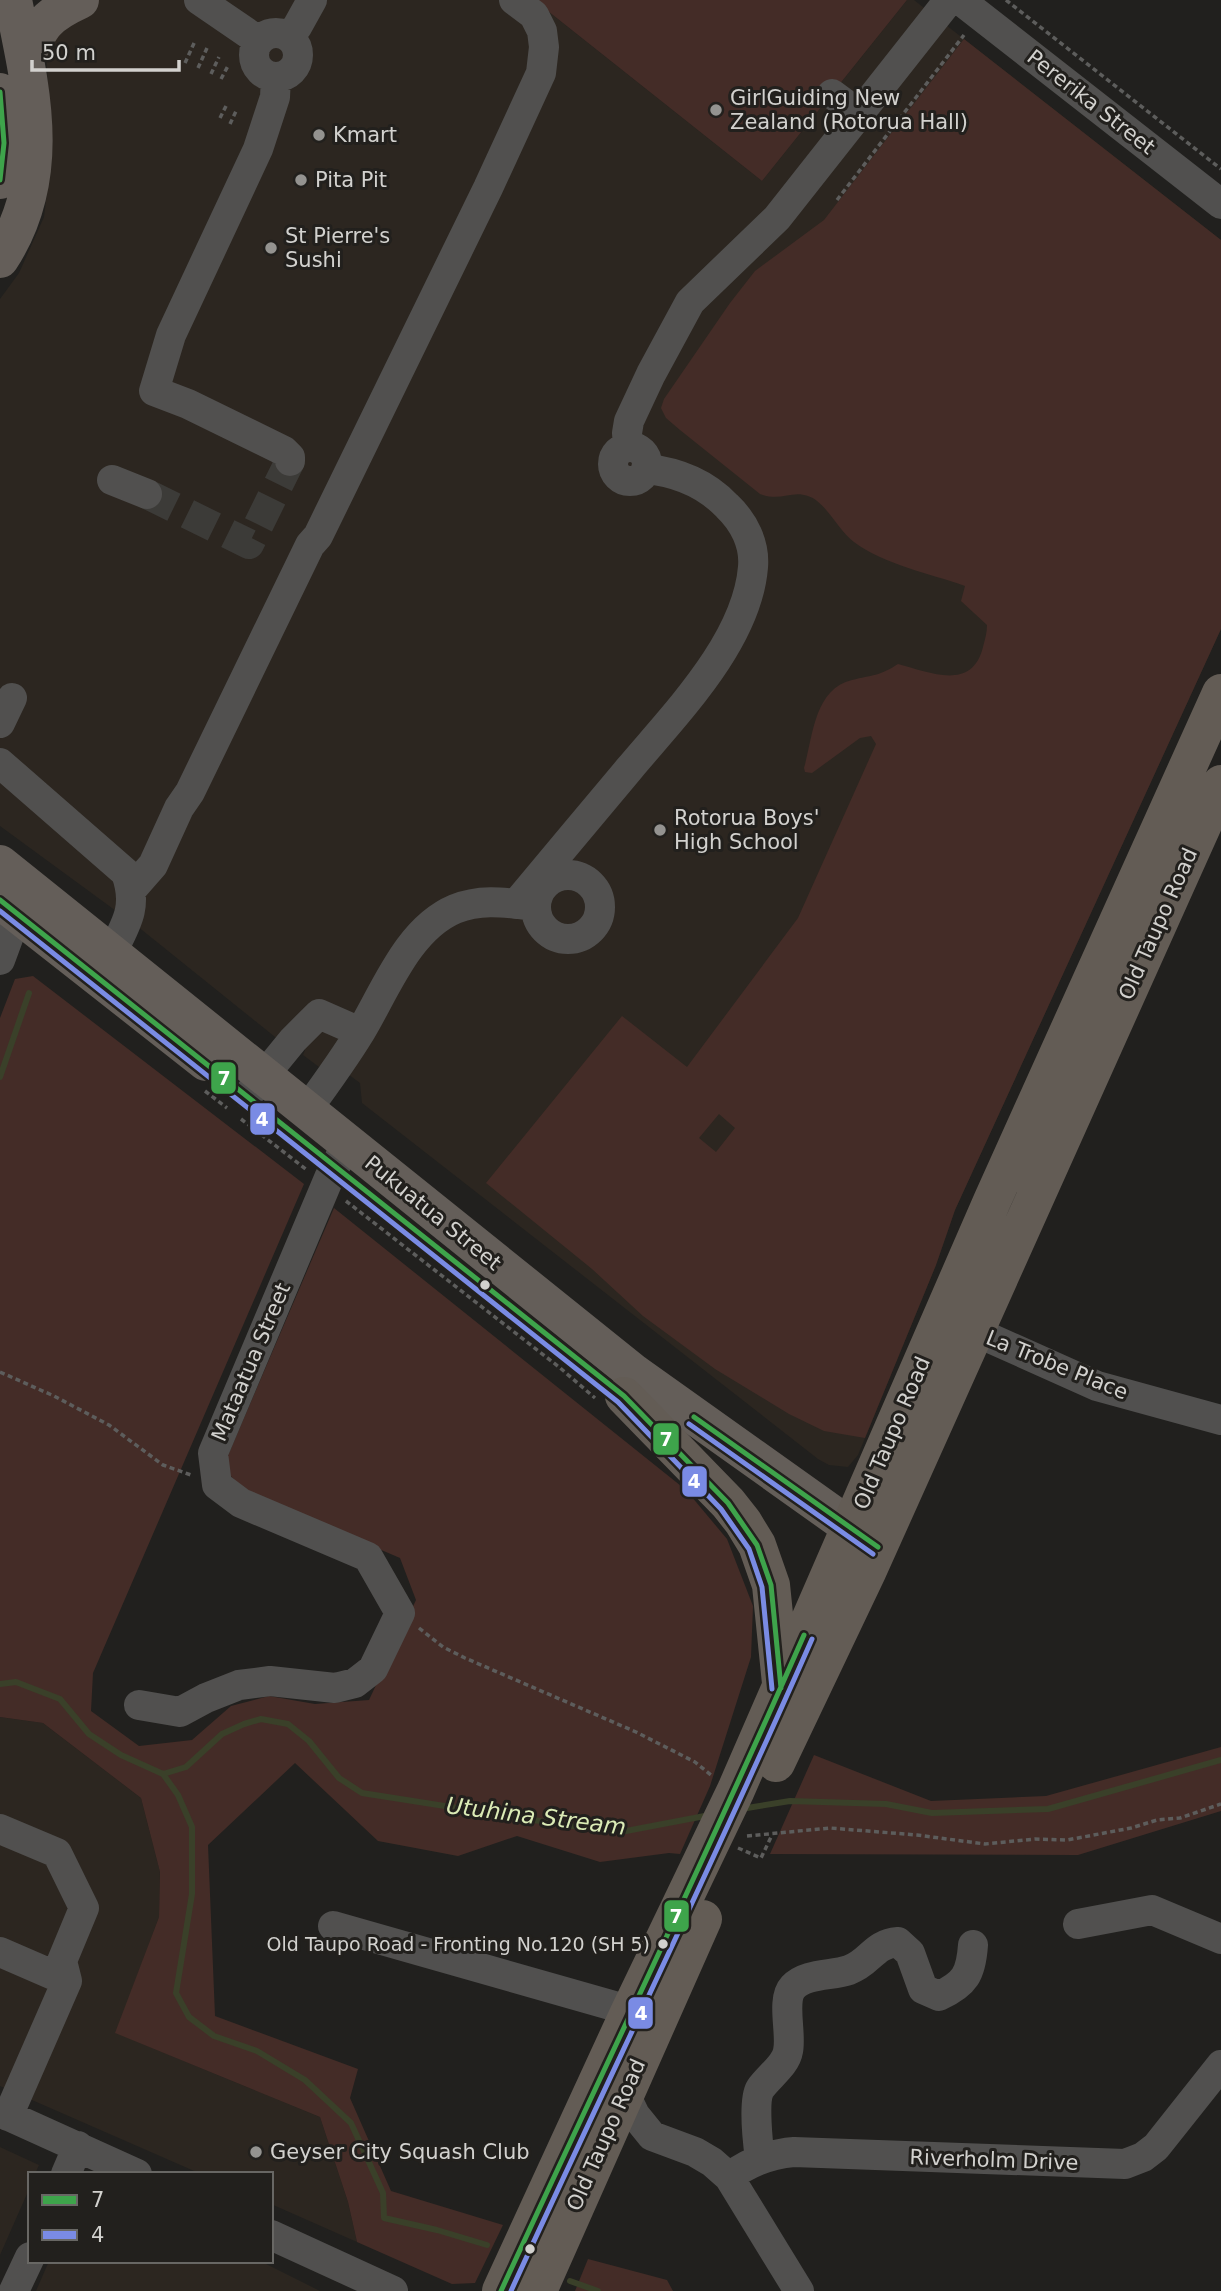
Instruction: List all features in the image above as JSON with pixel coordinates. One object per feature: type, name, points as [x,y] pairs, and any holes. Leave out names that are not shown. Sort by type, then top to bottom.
[{"type":"highway","name":"Old Taupo Road","points":[[501,2291],[733,1846],[738,1786],[781,1688],[859,1549],[1016,1147],[1221,693]]},
{"type":"highway","name":"Old Taupo Road","points":[[738,1786],[974,1331],[1221,784]]},
{"type":"highway","points":[[1126,901],[1143,903],[1148,900],[1177,842],[1189,832],[1199,833]]},
{"type":"highway","points":[[1076,1015],[1098,998],[1126,944],[1138,940],[1148,944]]},
{"type":"highway","name":"Old Taupo Road","points":[[974,1331],[964,1319],[965,1301],[1006,1206],[1015,1174],[1016,1147]]},
{"type":"highway","points":[[612,1399],[728,1503],[757,1545],[771,1585],[781,1688]]},
{"type":"highway","name":"Old Taupo Road","points":[[538,2291],[624,2092],[641,2022]]},
{"type":"main road","points":[[0,259],[27,197],[35,140],[34,111],[13,0]]},
{"type":"main road","points":[[25,58],[37,32],[48,17],[80,0]]},
{"type":"main road","points":[[0,92],[4,144],[0,180]]},
{"type":"main road","name":"Pukuatua Street","points":[[11,891],[111,952],[256,1086],[306,1111],[341,1155],[612,1399],[809,1530],[859,1549]]},
{"type":"main road","name":"Pukuatua Street","points":[[11,891],[341,1155],[634,1373],[859,1549]]},
{"type":"street","points":[[199,0],[253,37],[257,44]]},
{"type":"street","points":[[288,36],[297,27],[312,0]]},
{"type":"street","points":[[132,889],[153,865],[179,808],[190,792],[488,188],[541,73],[544,47],[542,31],[534,15],[514,0]]},
{"type":"street","points":[[526,905],[586,820],[696,688],[724,649],[751,585],[754,554],[737,515],[725,503],[692,480],[637,458],[627,433],[629,421],[651,374],[690,302],[777,218],[950,0]]},
{"type":"street","name":"Pererika Street","points":[[960,0],[1221,204]]},
{"type":"street","points":[[274,33],[288,36],[297,47],[298,61],[290,73],[276,78],[261,72],[254,58],[257,44],[261,38],[274,33]]},
{"type":"street","points":[[276,78],[275,97],[258,149],[171,335],[154,391],[188,404],[284,451],[290,461]]},
{"type":"street","points":[[832,93],[859,114]]},
{"type":"street","points":[[112,480],[147,494]]},
{"type":"street","points":[[0,763],[126,873],[132,889],[130,915],[111,952]]},
{"type":"street","points":[[581,877],[586,820]]},
{"type":"street","points":[[306,1111],[360,1032],[415,939],[433,922],[454,909],[474,903],[496,901],[526,905],[541,926],[558,938],[580,938],[596,923],[600,902],[597,892],[581,877],[560,875],[542,886],[526,905]]},
{"type":"street","points":[[0,960],[11,891]]},
{"type":"street","points":[[256,1086],[293,1040],[319,1014],[360,1032]]},
{"type":"street","name":"Mataatua Street","points":[[216,1485],[213,1453],[341,1155]]},
{"type":"street","name":"La Trobe Place","points":[[974,1331],[1097,1386],[1221,1420]]},
{"type":"street","points":[[139,1705],[180,1712],[239,1685],[270,1681],[335,1688],[355,1683],[373,1669],[400,1613],[368,1557],[240,1503],[216,1485]]},
{"type":"street","points":[[0,1829],[57,1853],[84,1908],[62,1961],[67,1981],[4,2114],[133,2172]]},
{"type":"street","points":[[1078,1924],[1152,1910],[1221,1939]]},
{"type":"street","points":[[333,1926],[614,2006],[641,2022]]},
{"type":"street","points":[[760,2159],[758,2092],[788,2053],[787,1998],[793,1987],[807,1979],[864,1964],[884,1943],[898,1942],[910,1953],[923,1989],[939,1996],[960,1986],[971,1965],[973,1945]]},
{"type":"street","points":[[0,1952],[67,1981]]},
{"type":"street","name":"Riverholm Drive","points":[[729,2177],[760,2159],[794,2152],[1125,2164],[1143,2157],[1156,2147],[1221,2065]]},
{"type":"street","points":[[624,2092],[635,2115],[652,2136],[695,2152],[722,2169],[799,2291]]},
{"type":"street","points":[[597,2153],[652,2136]]},
{"type":"street","points":[[67,2172],[78,2147]]},
{"type":"street","points":[[273,2236],[393,2291]]},
{"type":"street","points":[[14,2291],[28,2261]]},
{"type":"path","points":[[1006,0],[1221,169]]},
{"type":"path","points":[[838,200],[966,33]]},
{"type":"path","points":[[185,63],[195,41]]},
{"type":"path","points":[[198,68],[207,48]]},
{"type":"path","points":[[211,74],[219,57]]},
{"type":"path","points":[[221,79],[229,64]]},
{"type":"path","points":[[220,118],[227,104]]},
{"type":"path","points":[[230,124],[237,109]]},
{"type":"path","points":[[349,1203],[559,1367],[612,1399]]},
{"type":"path","points":[[0,1372],[109,1425],[163,1465],[216,1485]]},
{"type":"path","points":[[400,1613],[443,1647],[636,1732],[738,1786]]},
{"type":"path","points":[[733,1846],[772,1835],[830,1828],[985,1844],[1035,1839],[1067,1840],[1131,1828],[1157,1820],[1181,1818],[1221,1804]]},
{"type":"path","points":[[733,1846],[761,1858],[772,1835]]},
{"type":"shaded area","name":"Rotorua Boys' High School","points":[[71,0],[534,0],[762,181],[907,0],[914,0],[1221,240],[1221,629],[955,1210],[936,1265],[858,1455],[848,1467],[829,1465],[818,1459],[362,1103],[360,1083],[329,1060],[319,1067],[303,1055],[305,1050],[286,1035],[280,1041],[142,930],[0,826],[0,299],[19,273],[44,217],[52,149],[46,54]]},
{"type":"shaded area","points":[[534,0],[907,0],[762,181]]},
{"type":"shaded area","points":[[964,39],[1221,240],[1221,629],[955,1210],[936,1265],[865,1438],[824,1431],[789,1414],[715,1369],[643,1316],[592,1269],[486,1183],[622,1016],[687,1067],[798,918],[876,744],[871,736],[860,738],[812,773],[805,772],[817,716],[830,693],[839,685],[881,673],[898,664],[936,674],[959,674],[969,670],[977,661],[983,647],[987,625],[961,601],[965,586],[893,563],[866,550],[848,537],[820,504],[808,496],[796,494],[774,497],[760,494],[666,418],[661,408],[664,399],[755,271],[824,220]],"holes":[[[719,1114],[735,1128],[716,1152],[699,1138]]]},
{"type":"shaded area","points":[[33,976],[304,1184],[93,1673],[91,1711],[139,1746],[192,1740],[231,1706],[269,1696],[315,1704],[369,1700],[416,1600],[400,1558],[244,1491],[223,1467],[334,1208],[686,1490],[727,1539],[753,1606],[751,1657],[710,1786],[680,1854],[600,1862],[517,1836],[458,1856],[378,1841],[295,1763],[208,1845],[215,2016],[358,2069],[350,2098],[391,2191],[503,2225],[475,2283],[452,2284],[357,2242],[348,2202],[320,2117],[115,2033],[159,1917],[160,1872],[141,1798],[43,1723],[0,1717],[0,1018],[15,979]]},
{"type":"shaded area","points":[[0,1717],[43,1723],[141,1798],[160,1872],[159,1917],[116,2033],[320,2117],[348,2202],[357,2242],[273,2205],[273,2172],[196,2172],[0,2086]]},
{"type":"shaded area","points":[[1221,1747],[1221,1811],[1078,1855],[770,1854],[814,1755],[931,1801],[1046,1796]]},
{"type":"shaded area","points":[[0,2147],[39,2165],[36,2172],[28,2172],[28,2192],[0,2255]]},
{"type":"shaded area","points":[[588,2259],[667,2280],[673,2291],[575,2291]]},
{"type":"shaded area","points":[[48,2263],[264,2263],[320,2291],[36,2291]]},
{"type":"waterway","points":[[0,1077],[29,993]]},
{"type":"waterway","name":"Utuhina Stream","points":[[0,1684],[16,1682],[60,1699],[89,1734],[121,1755],[163,1774],[186,1767],[222,1734],[261,1719],[288,1724],[309,1741],[339,1778],[362,1793],[572,1826],[626,1831],[710,1815]]},
{"type":"waterway","name":"Utuhina Stream","points":[[741,1809],[790,1801],[886,1804],[932,1813],[1048,1809],[1221,1760]]},
{"type":"waterway","points":[[163,1774],[178,1795],[192,1827],[192,1894],[176,1993],[189,2017],[214,2036],[257,2051],[305,2080],[351,2123],[383,2193],[384,2218],[487,2245]]},
{"type":"waterway","points":[[570,2281],[598,2291]]},
{"type":"tunnel","points":[[147,494],[249,544],[290,461]]},
{"type":"transit line","name":"7","points":[[0,92],[4,143],[0,180]]},
{"type":"transit line","name":"7","points":[[0,900],[624,1396],[728,1503],[757,1545],[771,1585],[781,1688]]},
{"type":"transit line","name":"4","points":[[0,911],[618,1402],[721,1509],[749,1549],[762,1587],[772,1689]]},
{"type":"transit line","name":"7","points":[[694,1417],[878,1547]]},
{"type":"transit line","name":"4","points":[[689,1424],[873,1554]]},
{"type":"transit line","name":"7","points":[[501,2291],[804,1635]]},
{"type":"transit line","name":"4","points":[[511,2291],[812,1639]]},
{"type":"place","name":"GirlGuiding New Zealand (Rotorua Hall)","points":[[716,110]]},
{"type":"place","name":"Kmart","points":[[319,135]]},
{"type":"place","name":"Pita Pit","points":[[301,180]]},
{"type":"place","name":"St Pierre's Sushi","points":[[271,248]]},
{"type":"place","name":"Rotorua Boys' High School","points":[[660,830]]},
{"type":"place","name":"Old Taupo Road - Fronting No.120 (SH 5)","points":[[663,1944]]},
{"type":"place","name":"Geyser City Squash Club","points":[[256,2152]]}]
